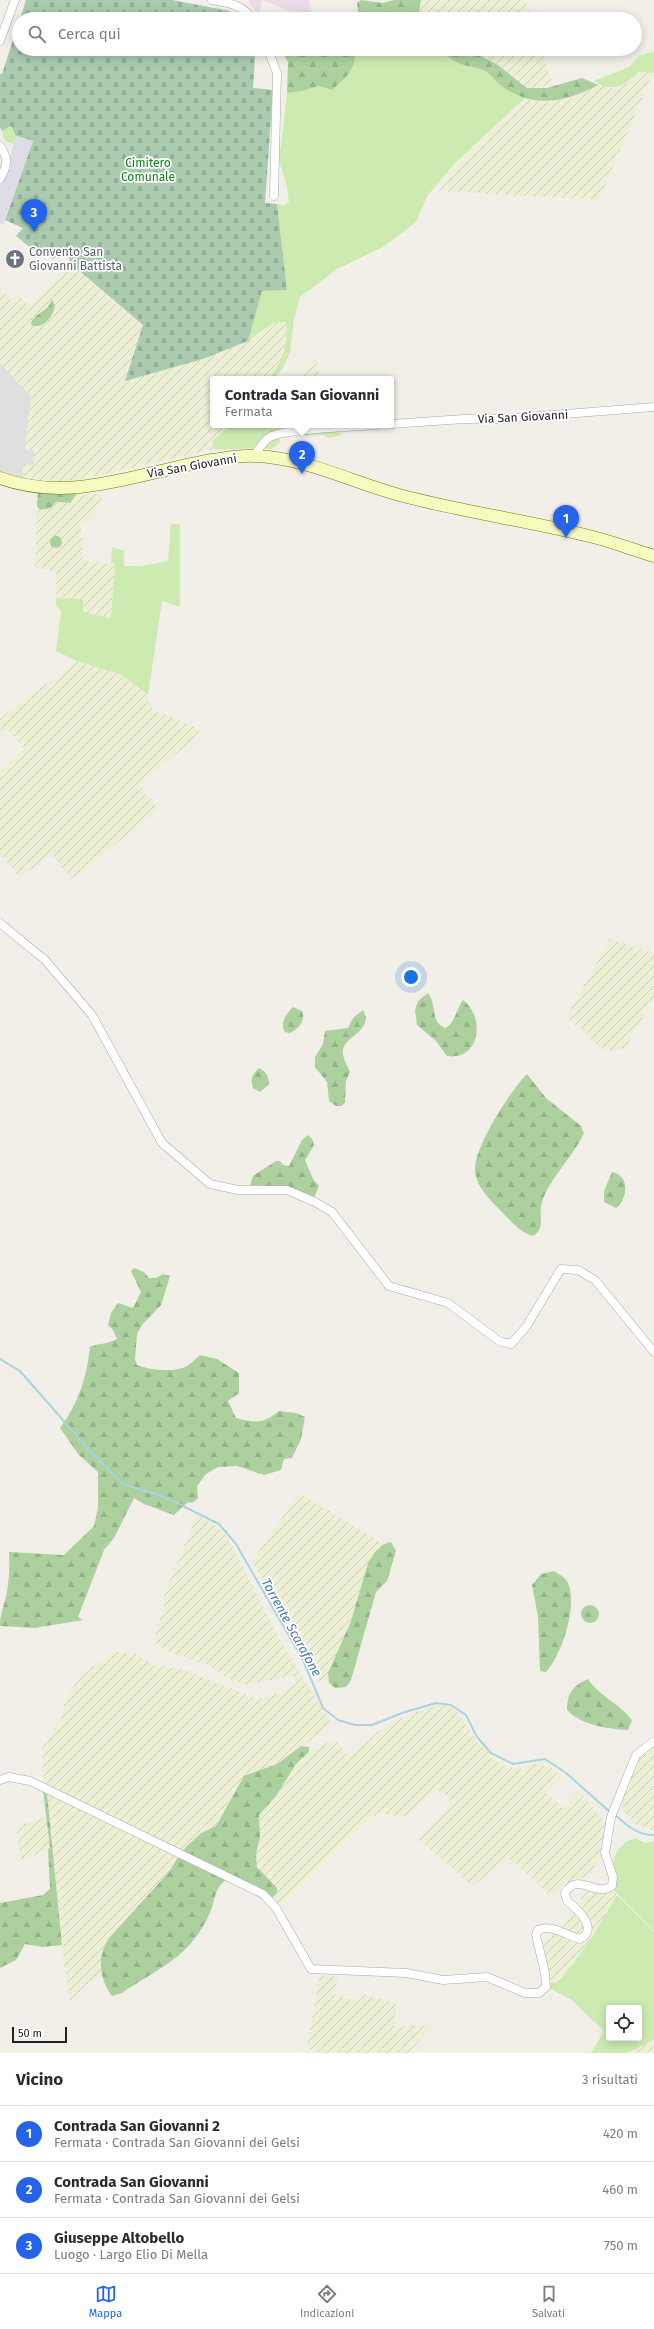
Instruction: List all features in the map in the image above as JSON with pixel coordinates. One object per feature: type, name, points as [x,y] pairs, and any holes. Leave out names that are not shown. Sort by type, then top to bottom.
[{"type":"main road","name":"Via San Giovanni","points":[[0,478],[34,488],[75,488],[95,486],[192,464],[254,456]]},
{"type":"main road","points":[[254,456],[284,459],[410,498],[594,537],[654,556]]},
{"type":"street","points":[[0,41],[15,0]]},
{"type":"street","points":[[212,0],[232,4],[248,12]]},
{"type":"street","points":[[271,56],[277,73],[274,196]]},
{"type":"street","points":[[0,146],[4,152],[7,166],[0,179]]},
{"type":"street","name":"Via San Giovanni","points":[[394,424],[464,419],[502,419],[654,407]]},
{"type":"street","name":"Via San Giovanni","points":[[254,456],[263,443],[271,436],[292,431],[334,428]]},
{"type":"street","points":[[0,923],[45,960],[92,1015],[162,1143],[210,1184],[238,1190],[287,1190],[315,1202],[332,1212],[389,1286],[448,1303],[498,1341],[511,1344],[526,1327],[561,1269],[578,1270],[595,1280],[654,1352]]},
{"type":"street","points":[[0,1780],[9,1777],[30,1781],[263,1894],[276,1908],[311,1969],[406,1973],[442,1980],[487,1977],[525,1993],[539,1993],[546,1987],[545,1974],[536,1934],[538,1930],[553,1928],[580,1939],[585,1934],[587,1926],[584,1917],[579,1910],[567,1901],[565,1894],[569,1887],[576,1883],[604,1889],[612,1886],[613,1878],[605,1853],[611,1817],[636,1755],[654,1742]]},
{"type":"shaded area","points":[[249,0],[262,0],[260,12],[256,12],[248,2]]},
{"type":"shaded area","points":[[262,0],[309,0],[312,12],[291,12]]},
{"type":"shaded area","points":[[16,136],[33,141],[3,225],[0,223],[0,185],[10,168],[8,162]]},
{"type":"shaded area","points":[[0,363],[31,396],[25,449],[35,451],[33,465],[24,464],[22,480],[0,471]]},
{"type":"green space","points":[[26,0],[172,0],[230,12],[22,12]]},
{"type":"green space","points":[[361,0],[383,3],[394,0],[421,0],[420,12],[358,12],[357,3]]},
{"type":"green space","points":[[421,0],[525,0],[529,12],[420,12]]},
{"type":"green space","name":"Cimitero Comunale","points":[[12,43],[12,56],[254,56],[253,88],[273,90],[265,203],[277,204],[287,290],[262,291],[248,341],[203,359],[125,381],[143,325],[69,262],[70,259],[61,252],[54,259],[32,249],[16,236],[23,228],[5,220],[33,141],[16,136],[11,126],[2,131],[0,127],[0,74],[2,74]]},
{"type":"green space","points":[[654,51],[654,73],[639,72],[624,84],[612,87],[600,85],[594,81],[629,67],[639,56]]},
{"type":"green space","points":[[285,56],[355,56],[350,72],[332,90],[319,86],[303,91],[287,93],[288,62]]},
{"type":"green space","points":[[355,56],[446,56],[457,63],[476,67],[489,73],[503,87],[526,97],[454,164],[428,195],[415,223],[383,247],[337,269],[300,297],[294,318],[290,352],[283,368],[276,376],[270,376],[281,360],[286,338],[286,322],[273,323],[248,341],[262,291],[287,290],[277,204],[285,205],[289,202],[286,182],[279,162],[287,93],[303,91],[319,86],[332,90],[350,72]]},
{"type":"green space","points":[[446,56],[481,56],[498,65],[527,88],[547,88],[582,78],[598,85],[574,96],[563,99],[539,101],[515,94],[503,87],[485,71],[459,64]]},
{"type":"green space","points":[[481,56],[543,56],[553,86],[527,88],[498,65]]},
{"type":"green space","points":[[639,72],[653,72],[599,200],[439,191],[447,177],[469,151],[508,118],[526,100],[526,97],[546,102],[575,97],[598,85],[614,89],[629,82]]},
{"type":"green space","points":[[11,126],[16,136],[13,144],[5,141],[0,127],[2,131]]},
{"type":"green space","points":[[68,262],[143,325],[125,381],[203,359],[248,341],[273,323],[286,322],[288,336],[281,361],[270,376],[210,376],[210,428],[227,428],[212,441],[214,449],[84,479],[60,482],[22,480],[24,464],[33,465],[34,451],[25,449],[31,396],[0,363],[0,289],[13,300],[18,295],[30,306]]},
{"type":"green space","points":[[52,299],[55,306],[48,320],[41,325],[33,326],[31,324],[32,320],[48,307]]},
{"type":"green space","points":[[314,359],[316,360],[319,376],[303,376]]},
{"type":"green space","points":[[227,428],[295,428],[280,431],[280,442],[272,449],[214,449],[212,441]]},
{"type":"green space","points":[[295,428],[339,428],[341,435],[330,438],[323,435],[307,436]]},
{"type":"green space","points":[[38,490],[75,491],[76,495],[70,503],[56,502],[49,508],[39,509],[37,506]]},
{"type":"green space","points":[[100,494],[102,499],[89,521],[81,523],[82,553],[85,561],[115,564],[111,618],[82,612],[82,599],[56,598],[56,571],[35,568],[37,506],[39,509],[52,507],[56,502],[74,500],[76,495]]},
{"type":"green space","points":[[171,524],[180,524],[180,607],[162,601],[148,695],[122,675],[77,661],[56,651],[61,611],[56,606],[56,598],[83,599],[83,612],[111,618],[115,564],[111,563],[112,547],[124,551],[124,566],[140,566],[168,561]]},
{"type":"green space","points":[[56,536],[60,538],[62,542],[60,546],[56,548],[52,546],[50,542],[52,538]]},
{"type":"green space","points":[[77,661],[122,675],[148,695],[149,703],[154,711],[184,722],[203,733],[138,784],[159,809],[72,879],[51,854],[20,878],[0,854],[0,771],[24,748],[7,729],[1,732],[0,718]]},
{"type":"green space","points":[[610,939],[654,953],[654,997],[626,1047],[615,1051],[599,1048],[581,1029],[566,1018]]},
{"type":"green space","points":[[428,993],[433,1003],[435,1017],[440,1025],[445,1028],[453,1020],[463,1000],[470,1007],[475,1016],[477,1026],[473,1045],[467,1052],[458,1056],[447,1056],[436,1041],[417,1025],[415,1010],[418,1001]]},
{"type":"green space","points":[[293,1007],[302,1011],[303,1018],[299,1027],[290,1033],[285,1032],[283,1029],[283,1022],[286,1015]]},
{"type":"green space","points":[[363,1010],[366,1017],[365,1023],[362,1028],[345,1044],[343,1049],[343,1055],[350,1072],[346,1081],[345,1103],[341,1106],[336,1106],[329,1101],[327,1082],[315,1067],[315,1057],[323,1044],[325,1031],[348,1028],[353,1018]]},
{"type":"green space","points":[[259,1068],[267,1074],[269,1084],[260,1092],[253,1088],[252,1082],[253,1075]]},
{"type":"green space","points":[[527,1074],[546,1098],[581,1126],[584,1133],[574,1151],[555,1176],[545,1193],[541,1207],[541,1225],[537,1233],[533,1236],[515,1226],[488,1197],[480,1187],[475,1170],[476,1160],[480,1148],[495,1119],[503,1105]]},
{"type":"green space","points":[[308,1135],[312,1139],[314,1145],[305,1160],[313,1179],[319,1186],[314,1198],[286,1187],[250,1185],[253,1176],[276,1161],[280,1161],[283,1165],[289,1166],[302,1140]]},
{"type":"green space","points":[[612,1172],[618,1174],[622,1178],[625,1188],[623,1199],[616,1208],[604,1202],[604,1191]]},
{"type":"green space","points":[[134,1268],[144,1272],[149,1278],[156,1278],[163,1274],[170,1276],[161,1305],[142,1325],[137,1334],[135,1359],[137,1365],[155,1369],[176,1370],[187,1366],[200,1355],[217,1359],[239,1373],[239,1393],[228,1401],[236,1418],[249,1421],[259,1421],[268,1418],[279,1411],[296,1413],[305,1417],[301,1439],[292,1458],[284,1459],[281,1470],[264,1475],[237,1466],[218,1467],[206,1474],[197,1486],[198,1498],[192,1503],[188,1502],[174,1515],[144,1504],[134,1498],[114,1538],[104,1550],[78,1617],[83,1620],[35,1628],[0,1626],[8,1586],[9,1552],[64,1555],[94,1526],[98,1508],[98,1472],[79,1455],[60,1428],[77,1400],[81,1390],[87,1369],[90,1347],[117,1339],[113,1330],[108,1325],[111,1313],[118,1303],[133,1308],[141,1292],[131,1271]]},
{"type":"green space","points":[[299,1493],[384,1544],[375,1552],[368,1563],[351,1621],[332,1663],[327,1679],[318,1681],[252,1561]]},
{"type":"green space","points":[[197,1515],[218,1527],[228,1538],[281,1642],[332,1723],[289,1757],[235,1790],[216,1826],[201,1833],[182,1852],[44,1784],[42,1763],[43,1744],[61,1719],[64,1706],[71,1690],[84,1672],[116,1652],[135,1654],[154,1665],[183,1669],[257,1699],[272,1696],[296,1684],[296,1679],[292,1676],[247,1685],[227,1678],[208,1665],[164,1650],[156,1643],[155,1637],[164,1606],[164,1594]]},
{"type":"green space","points":[[391,1542],[396,1551],[387,1581],[376,1592],[351,1680],[346,1687],[335,1688],[329,1683],[328,1673],[351,1621],[368,1563],[375,1552],[384,1544]]},
{"type":"green space","points":[[554,1571],[567,1581],[571,1592],[571,1604],[570,1616],[563,1642],[558,1654],[546,1672],[540,1671],[538,1616],[532,1585],[541,1574]]},
{"type":"green space","points":[[590,1605],[596,1608],[599,1614],[596,1620],[590,1623],[584,1620],[581,1614],[584,1608]]},
{"type":"green space","points":[[588,1679],[598,1691],[627,1714],[632,1720],[628,1730],[612,1729],[587,1723],[567,1710],[568,1699],[572,1691],[578,1684]]},
{"type":"green space","points":[[441,1705],[450,1706],[457,1711],[478,1743],[496,1761],[509,1767],[521,1769],[539,1763],[553,1769],[562,1776],[545,1792],[563,1808],[579,1791],[607,1825],[603,1854],[590,1872],[581,1879],[565,1883],[552,1897],[508,1857],[473,1886],[419,1840],[446,1810],[449,1804],[450,1798],[438,1791],[429,1795],[405,1816],[397,1817],[381,1813],[371,1817],[277,1909],[270,1899],[277,1893],[257,1867],[256,1854],[260,1837],[259,1815],[276,1796],[296,1764],[309,1752],[333,1740],[337,1741],[345,1753],[352,1755],[376,1733],[394,1721],[424,1709]]},
{"type":"green space","points":[[301,1746],[309,1747],[309,1752],[296,1764],[276,1796],[259,1815],[260,1837],[256,1854],[257,1867],[277,1888],[277,1893],[270,1899],[228,1879],[218,1888],[206,1921],[189,1946],[161,1968],[122,1993],[112,1996],[104,1983],[101,1967],[103,1952],[109,1938],[169,1872],[186,1847],[201,1833],[216,1826],[244,1776],[277,1764]]},
{"type":"green space","points":[[654,1747],[653,1831],[635,1824],[625,1813],[619,1801],[641,1753],[649,1754]]},
{"type":"green space","points":[[43,1790],[47,1793],[62,1945],[43,1947],[25,1944],[16,1960],[0,1968],[0,1903],[43,1895],[50,1889],[48,1849],[50,1848]]},
{"type":"green space","points":[[47,1793],[178,1857],[169,1872],[109,1938],[101,1965],[103,1977],[88,1983],[70,2001],[64,1963]]},
{"type":"green space","points":[[47,1816],[50,1848],[21,1862],[16,1827]]},
{"type":"green space","points":[[635,1838],[645,1843],[654,1841],[654,1931],[611,1887],[613,1864],[617,1851],[621,1846]]},
{"type":"green space","points":[[586,1890],[600,1893],[611,1890],[617,1895],[592,1938],[558,1983],[551,1982],[541,1945],[555,1934],[565,1937],[588,1934],[578,1904]]},
{"type":"green space","points":[[617,1895],[654,1932],[654,2039],[628,2053],[591,2053],[604,2031],[572,2000],[549,1988],[551,1982],[558,1983],[592,1938]]},
{"type":"green space","points":[[575,1910],[583,1918],[585,1931],[579,1937],[561,1931],[567,1918]]},
{"type":"green space","points":[[320,1974],[338,1977],[334,1994],[357,2001],[360,1994],[396,2003],[394,2028],[418,2025],[433,2026],[408,2053],[320,2053],[307,2048]]},
{"type":"green space","points":[[654,2039],[654,2053],[628,2053]]},
{"type":"waterway","name":"Torrente Scarafone","points":[[0,1359],[20,1371],[89,1450],[123,1484],[165,1497],[219,1524],[236,1544],[303,1660],[323,1708],[338,1720],[355,1725],[372,1725],[402,1713],[436,1703],[451,1705],[466,1715],[477,1737],[491,1753],[513,1764],[545,1759],[566,1773],[610,1812]]},
{"type":"waterway","name":"Torrente Scarafone","points":[[614,1814],[637,1831],[643,1834],[654,1835]]},
{"type":"place","name":"Giuseppe Altobello","points":[[34,232]]},
{"type":"place","name":"Convento San Giovanni Battista","points":[[15,259]]},
{"type":"place","name":"Contrada San Giovanni","points":[[302,474]]},
{"type":"place","name":"Contrada San Giovanni 2","points":[[566,538]]}]
